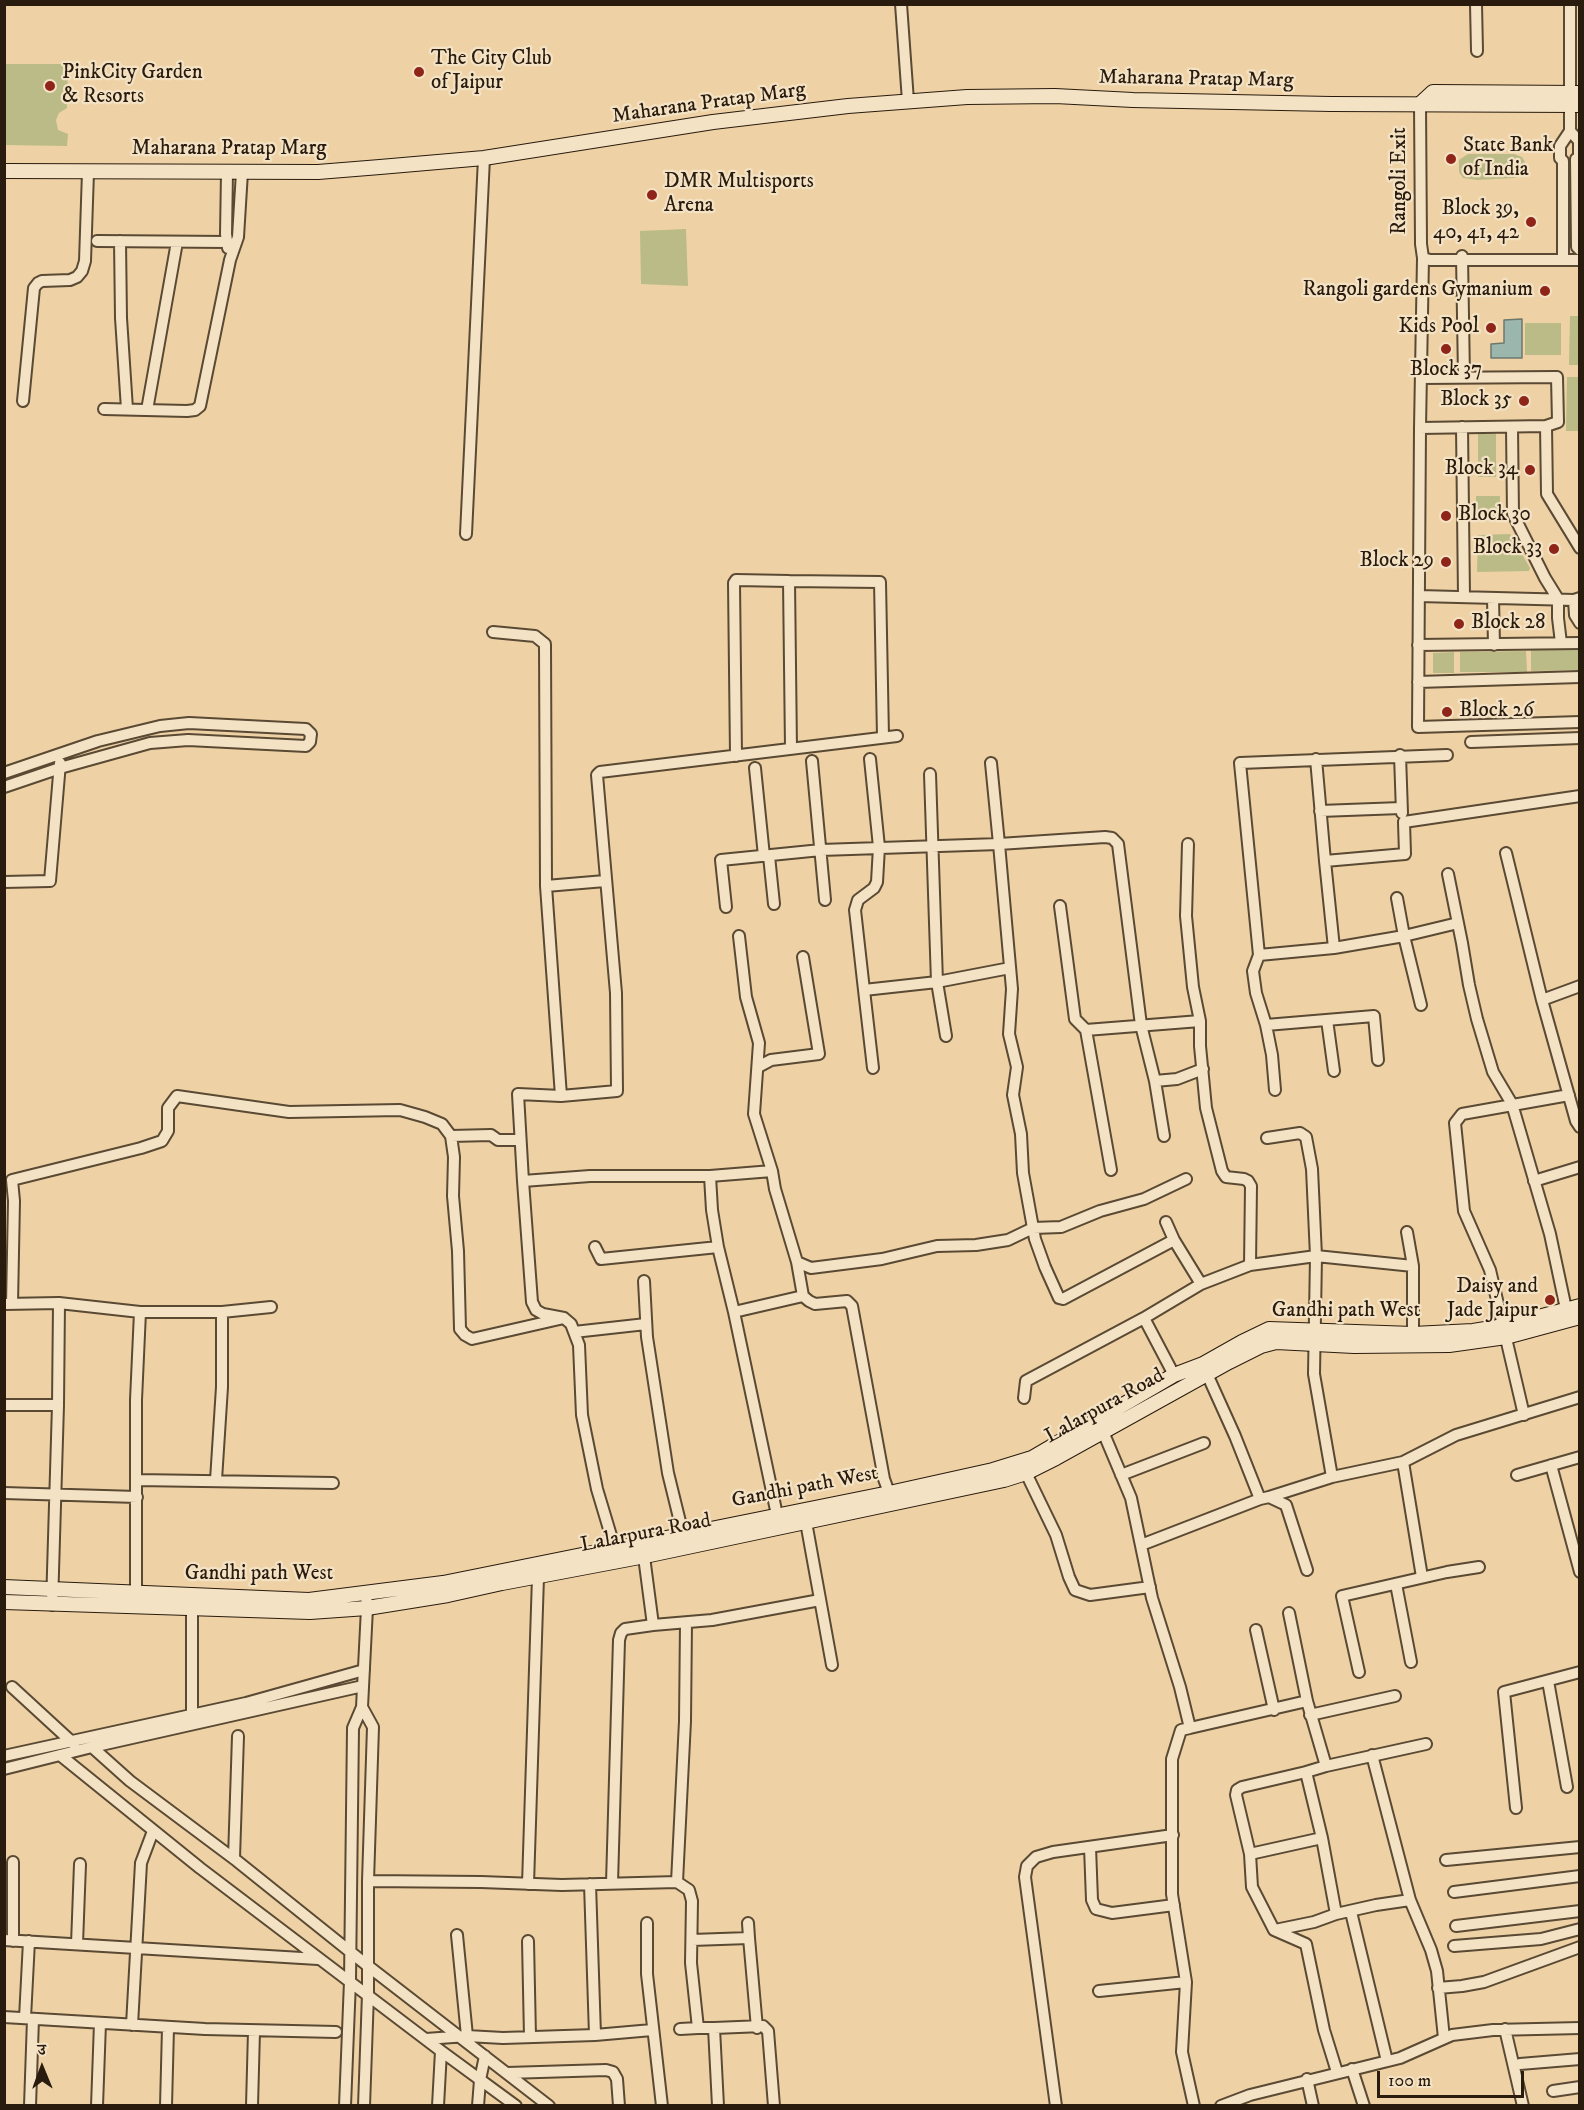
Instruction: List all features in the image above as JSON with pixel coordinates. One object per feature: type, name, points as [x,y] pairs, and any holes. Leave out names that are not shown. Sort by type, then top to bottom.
[{"type":"street","points":[[901,4],[908,101]]},
{"type":"street","points":[[1476,4],[1477,51]]},
{"type":"street","points":[[1423,258],[1430,256],[1563,257],[1579,253],[1573,134],[1575,54],[1570,4]]},
{"type":"street","name":"Maharana Pratap Marg","points":[[4,171],[318,172],[484,158],[713,122],[848,106],[967,97],[1055,96],[1133,100],[1420,104],[1575,99]]},
{"type":"street","name":"Rangoli Exit","points":[[1420,104],[1420,244],[1423,258],[1419,428],[1418,727],[1580,722]]},
{"type":"street","points":[[1563,257],[1562,143],[1573,134]]},
{"type":"street","points":[[466,534],[484,158]]},
{"type":"street","points":[[23,401],[34,288],[42,281],[70,280],[77,277],[85,261],[88,172]]},
{"type":"street","points":[[227,172],[230,260]]},
{"type":"street","points":[[104,409],[195,410],[200,406],[230,260],[238,237],[242,172]]},
{"type":"street","points":[[97,241],[228,242]]},
{"type":"street","points":[[120,241],[121,318],[127,410]]},
{"type":"street","points":[[147,410],[177,242]]},
{"type":"street","points":[[1462,258],[1464,376]]},
{"type":"street","points":[[1419,428],[1546,426],[1558,422],[1557,377],[1421,378]]},
{"type":"street","points":[[1546,426],[1547,494],[1580,548]]},
{"type":"street","points":[[1462,427],[1464,597]]},
{"type":"street","points":[[1512,427],[1513,514],[1558,599],[1561,643]]},
{"type":"street","points":[[736,756],[734,583],[736,580],[880,582],[883,737]]},
{"type":"street","points":[[789,581],[792,749]]},
{"type":"street","points":[[1419,596],[1577,599],[1575,615],[1580,623]]},
{"type":"street","points":[[1493,598],[1494,645]]},
{"type":"street","points":[[493,632],[535,636],[545,644],[546,886],[561,1096]]},
{"type":"street","points":[[1418,645],[1580,643]]},
{"type":"street","points":[[1418,682],[1580,677]]},
{"type":"street","points":[[4,773],[98,741],[144,729],[189,723],[306,729],[310,734],[310,742],[306,747],[188,740],[145,745],[60,768],[4,787]]},
{"type":"street","points":[[144,729],[145,745]]},
{"type":"street","points":[[615,1549],[597,1489],[582,1415],[579,1345],[571,1324],[564,1318],[543,1314],[536,1310],[532,1302],[518,1094],[561,1096],[617,1091],[616,993],[597,775],[600,772],[897,736]]},
{"type":"street","points":[[1472,742],[1580,738]]},
{"type":"street","points":[[98,741],[104,756]]},
{"type":"street","points":[[4,882],[50,881],[60,754]]},
{"type":"street","points":[[1275,1090],[1266,1024],[1254,982],[1253,971],[1259,955],[1240,763],[1447,754]]},
{"type":"street","points":[[1325,861],[1405,854],[1400,755]]},
{"type":"street","points":[[870,759],[879,847],[877,882],[874,888],[858,900],[855,910],[873,1068]]},
{"type":"street","points":[[1316,759],[1334,948]]},
{"type":"street","points":[[812,761],[825,900]]},
{"type":"street","points":[[991,763],[1012,989],[1009,1034],[1017,1067],[1013,1095],[1020,1134],[1023,1173],[1035,1239],[1045,1267],[1059,1298],[1063,1299],[1174,1240]]},
{"type":"street","points":[[755,768],[774,904]]},
{"type":"street","points":[[930,774],[937,982],[946,1036]]},
{"type":"street","points":[[1404,822],[1580,796]]},
{"type":"street","points":[[1320,812],[1401,808]]},
{"type":"street","points":[[726,907],[721,860],[879,847],[999,844],[1105,837],[1116,841],[1141,1025],[1155,1081],[1164,1136]]},
{"type":"street","points":[[1188,844],[1186,916],[1193,987],[1200,1021],[1206,1108],[1222,1171],[1226,1177],[1244,1179],[1251,1186],[1250,1265]]},
{"type":"street","points":[[1506,853],[1542,1000],[1576,1121],[1580,1127]]},
{"type":"street","points":[[1448,874],[1469,985],[1493,1072],[1512,1104],[1573,1308]]},
{"type":"street","points":[[546,886],[605,881]]},
{"type":"street","points":[[1397,898],[1421,1005]]},
{"type":"street","points":[[1060,906],[1075,1019],[1086,1030],[1111,1170]]},
{"type":"street","points":[[1259,955],[1334,948],[1404,936],[1458,923]]},
{"type":"street","points":[[739,936],[746,997],[759,1043],[754,1114],[797,1262],[803,1296],[815,1304],[847,1301],[852,1306],[884,1479],[891,1499]]},
{"type":"street","points":[[758,1067],[771,1060],[819,1054],[803,957]]},
{"type":"street","points":[[864,990],[937,982],[1010,968]]},
{"type":"street","points":[[1542,1000],[1580,986]]},
{"type":"street","points":[[1266,1024],[1374,1016],[1378,1060]]},
{"type":"street","points":[[1327,1020],[1334,1071]]},
{"type":"street","points":[[1086,1030],[1200,1021]]},
{"type":"street","points":[[1155,1081],[1177,1079],[1203,1070]]},
{"type":"street","points":[[1524,1415],[1490,1270],[1464,1211],[1455,1122],[1462,1114],[1569,1095]]},
{"type":"street","points":[[271,1307],[222,1312],[140,1312],[59,1303],[8,1304],[14,1201],[8,1178],[141,1148],[162,1140],[168,1131],[168,1108],[177,1096],[289,1112],[400,1110],[425,1117],[442,1125],[451,1136],[454,1157],[453,1196],[458,1251],[460,1329],[472,1339],[564,1318]]},
{"type":"street","points":[[1267,1138],[1300,1133],[1306,1137],[1313,1179],[1316,1256],[1314,1374],[1332,1477]]},
{"type":"street","points":[[451,1136],[491,1135],[498,1140],[520,1140]]},
{"type":"street","points":[[1534,1181],[1580,1167]]},
{"type":"street","points":[[523,1180],[601,1176],[710,1176],[772,1171]]},
{"type":"street","points":[[710,1176],[712,1210],[718,1247],[777,1515]]},
{"type":"street","points":[[797,1262],[811,1268],[882,1259],[937,1246],[976,1245],[1008,1240],[1033,1228],[1061,1227],[1100,1211],[1144,1199],[1186,1179]]},
{"type":"street","points":[[1166,1222],[1174,1240],[1201,1284]]},
{"type":"street","points":[[1407,1232],[1413,1266],[1413,1340]]},
{"type":"street","points":[[595,1247],[601,1259],[718,1247]]},
{"type":"street","points":[[1024,1398],[1026,1381],[1144,1318],[1201,1284],[1250,1265],[1316,1256],[1413,1266]]},
{"type":"street","points":[[644,1281],[646,1324],[668,1473],[683,1534]]},
{"type":"street","points":[[734,1312],[803,1296]]},
{"type":"street","points":[[52,1605],[59,1303]]},
{"type":"street","name":"Gandhi path West","points":[[4,1587],[53,1588],[136,1600],[309,1600],[443,1583],[615,1549],[643,1550],[683,1534],[777,1515],[891,1499],[1032,1458],[1101,1426],[1174,1375],[1203,1364],[1269,1329],[1315,1336],[1413,1340],[1473,1330],[1505,1332],[1573,1308]]},
{"type":"street","points":[[136,1600],[136,1400],[140,1312]]},
{"type":"street","points":[[216,1480],[222,1387],[222,1312]]},
{"type":"street","points":[[1505,1332],[1580,1317]]},
{"type":"street","points":[[1144,1318],[1174,1375]]},
{"type":"street","points":[[574,1332],[646,1324]]},
{"type":"street","name":"Lalarpura Road","points":[[4,1602],[52,1605],[136,1600],[192,1608],[310,1612],[367,1608],[538,1577],[643,1550],[806,1522],[891,1499],[1004,1480],[1026,1473],[1101,1426],[1261,1346],[1315,1336]]},
{"type":"street","points":[[1207,1374],[1265,1498]]},
{"type":"street","points":[[1141,1545],[1265,1498],[1332,1477],[1403,1462],[1456,1435],[1580,1397]]},
{"type":"street","points":[[4,1405],[58,1405]]},
{"type":"street","points":[[1101,1426],[1131,1498],[1150,1587],[1190,1728]]},
{"type":"street","points":[[1121,1475],[1204,1443]]},
{"type":"street","points":[[1517,1475],[1580,1457]]},
{"type":"street","points":[[1403,1462],[1422,1577]]},
{"type":"street","points":[[1551,1465],[1580,1572]]},
{"type":"street","points":[[1026,1473],[1056,1535],[1075,1590],[1090,1594],[1150,1587]]},
{"type":"street","points":[[136,1480],[333,1483]]},
{"type":"street","points":[[4,1493],[137,1497]]},
{"type":"street","points":[[1265,1498],[1277,1499],[1286,1505],[1291,1514],[1307,1570]]},
{"type":"street","points":[[806,1522],[832,1665]]},
{"type":"street","points":[[643,1550],[652,1625]]},
{"type":"street","points":[[1359,1672],[1342,1596],[1422,1577],[1479,1567]]},
{"type":"street","points":[[528,1884],[538,1577]]},
{"type":"street","points":[[1396,1584],[1411,1662]]},
{"type":"street","points":[[345,2106],[350,1981],[353,1728],[362,1707],[366,1593]]},
{"type":"street","points":[[612,1883],[621,1633],[625,1629],[686,1623],[820,1600]]},
{"type":"street","points":[[192,1608],[192,1725]]},
{"type":"street","points":[[1289,1613],[1310,1715],[1326,1766]]},
{"type":"street","points":[[677,1882],[685,1721],[686,1623]]},
{"type":"street","points":[[1256,1630],[1274,1710]]},
{"type":"street","points":[[4,1756],[246,1702],[364,1670]]},
{"type":"street","points":[[1516,1808],[1504,1692],[1580,1672]]},
{"type":"street","points":[[1548,1682],[1567,1787]]},
{"type":"street","points":[[4,1769],[363,1686]]},
{"type":"street","points":[[12,1687],[71,1741],[87,1748],[234,1858],[368,1966],[464,2037],[549,2106]]},
{"type":"street","points":[[1310,1715],[1395,1696]]},
{"type":"street","points":[[1194,2106],[1182,2052],[1186,1982],[1174,1905],[1172,1759],[1181,1730],[1307,1701]]},
{"type":"street","points":[[362,1707],[373,1727],[364,2106]]},
{"type":"street","points":[[234,1858],[238,1736]]},
{"type":"street","points":[[1337,2072],[1324,2030],[1306,1944],[1274,1930],[1252,1887],[1250,1854],[1238,1807],[1237,1790],[1371,1755],[1426,1744]]},
{"type":"street","points":[[60,1755],[153,1831],[319,1959],[516,2106]]},
{"type":"street","points":[[1371,1755],[1410,1900],[1431,1950],[1444,2038]]},
{"type":"street","points":[[1306,1772],[1322,1838],[1336,1914]]},
{"type":"street","points":[[132,2025],[141,1863],[153,1831]]},
{"type":"street","points":[[1056,2106],[1025,1877],[1027,1866],[1036,1857],[1053,1852],[1173,1836]]},
{"type":"street","points":[[1250,1854],[1322,1838]]},
{"type":"street","points":[[1090,1847],[1092,1900],[1096,1909],[1112,1913],[1174,1905]]},
{"type":"street","points":[[1446,1860],[1580,1847]]},
{"type":"street","points":[[13,1862],[9,1940],[319,1959]]},
{"type":"street","points":[[77,1944],[80,1864]]},
{"type":"street","points":[[1454,1892],[1580,1876]]},
{"type":"street","points":[[368,1881],[528,1884],[677,1882],[689,1890],[692,1901],[691,1963],[698,2028]]},
{"type":"street","points":[[590,1884],[595,2035]]},
{"type":"street","points":[[1274,1930],[1376,1905],[1410,1900]]},
{"type":"street","points":[[1456,1926],[1580,1911]]},
{"type":"street","points":[[1351,1912],[1386,2061]]},
{"type":"street","points":[[647,1923],[647,1974],[662,2106]]},
{"type":"street","points":[[748,1923],[757,2028]]},
{"type":"street","points":[[1454,1946],[1541,1939],[1580,1929]]},
{"type":"street","points":[[457,1935],[464,2037]]},
{"type":"street","points":[[692,1940],[749,1938]]},
{"type":"street","points":[[29,1941],[30,2106]]},
{"type":"street","points":[[528,1941],[530,2037]]},
{"type":"street","points":[[1438,1988],[1484,1982],[1580,1947]]},
{"type":"street","points":[[1099,1991],[1186,1982]]},
{"type":"street","points":[[4,2017],[168,2028],[336,2032]]},
{"type":"street","points":[[97,2106],[100,2024]]},
{"type":"street","points":[[680,2029],[764,2026],[768,2031],[774,2106]]},
{"type":"street","points":[[166,2106],[168,2028]]},
{"type":"street","points":[[714,2028],[718,2106]]},
{"type":"street","points":[[1221,2106],[1250,2095],[1307,2079],[1400,2058],[1452,2035],[1505,2029],[1580,2028]]},
{"type":"street","points":[[1505,2029],[1523,2106]]},
{"type":"street","points":[[426,2039],[595,2035],[652,2030]]},
{"type":"street","points":[[252,2106],[254,2031]]},
{"type":"street","points":[[438,2106],[441,2051]]},
{"type":"street","points":[[478,2106],[485,2056]]},
{"type":"street","points":[[1520,2064],[1580,2059]]},
{"type":"street","points":[[1352,2069],[1364,2106]]},
{"type":"street","points":[[507,2073],[606,2070],[612,2072],[617,2079],[619,2106]]},
{"type":"street","points":[[1307,2079],[1313,2106]]},
{"type":"street","points":[[1553,2091],[1580,2088]]},
{"type":"green space","points":[[5,64],[68,64],[67,108],[59,113],[56,120],[58,130],[68,134],[67,146],[5,145]]},
{"type":"green space","points":[[1468,154],[1514,154],[1522,157],[1525,162],[1523,176],[1477,180],[1463,178],[1459,172],[1459,160]]},
{"type":"green space","points":[[1566,158],[1572,158],[1574,248],[1567,248]]},
{"type":"green space","points":[[686,229],[688,286],[641,284],[640,231]]},
{"type":"green space","points":[[1570,316],[1579,316],[1579,365],[1569,365]]},
{"type":"green space","points":[[1525,323],[1561,323],[1561,355],[1525,355]]},
{"type":"green space","points":[[1567,377],[1579,377],[1579,431],[1566,431]]},
{"type":"green space","points":[[1478,434],[1496,434],[1496,477],[1478,477]]},
{"type":"green space","points":[[1476,496],[1500,496],[1500,518],[1476,518]]},
{"type":"green space","points":[[1510,534],[1530,568],[1529,571],[1477,572],[1478,535]]},
{"type":"green space","points":[[1531,650],[1579,650],[1579,670],[1531,671]]},
{"type":"green space","points":[[1526,651],[1527,672],[1460,672],[1460,652]]},
{"type":"green space","points":[[1454,652],[1454,673],[1433,673],[1433,653]]},
{"type":"water","points":[[1522,319],[1522,358],[1491,358],[1491,344],[1504,343],[1504,320]]},
{"type":"place","name":"The City Club of Jaipur","points":[[419,72]]},
{"type":"place","name":"PinkCity Garden & Resorts","points":[[50,86]]},
{"type":"place","name":"State Bank of India","points":[[1451,159]]},
{"type":"place","name":"DMR Multisports Arena","points":[[652,195]]},
{"type":"place","name":"Block 39, 40, 41, 42","points":[[1531,222]]},
{"type":"place","name":"Rangoli gardens Gymanium","points":[[1545,291]]},
{"type":"place","name":"Kids Pool","points":[[1491,328]]},
{"type":"place","name":"Block 37","points":[[1446,349]]},
{"type":"place","name":"Block 35","points":[[1524,401]]},
{"type":"place","name":"Block 34","points":[[1530,470]]},
{"type":"place","name":"Block 30","points":[[1446,516]]},
{"type":"place","name":"Block 33","points":[[1554,549]]},
{"type":"place","name":"Block 29","points":[[1446,562]]},
{"type":"place","name":"Block 28","points":[[1459,624]]},
{"type":"place","name":"Block 26","points":[[1447,712]]},
{"type":"place","name":"Daisy and Jade Jaipur","points":[[1550,1300]]}]
